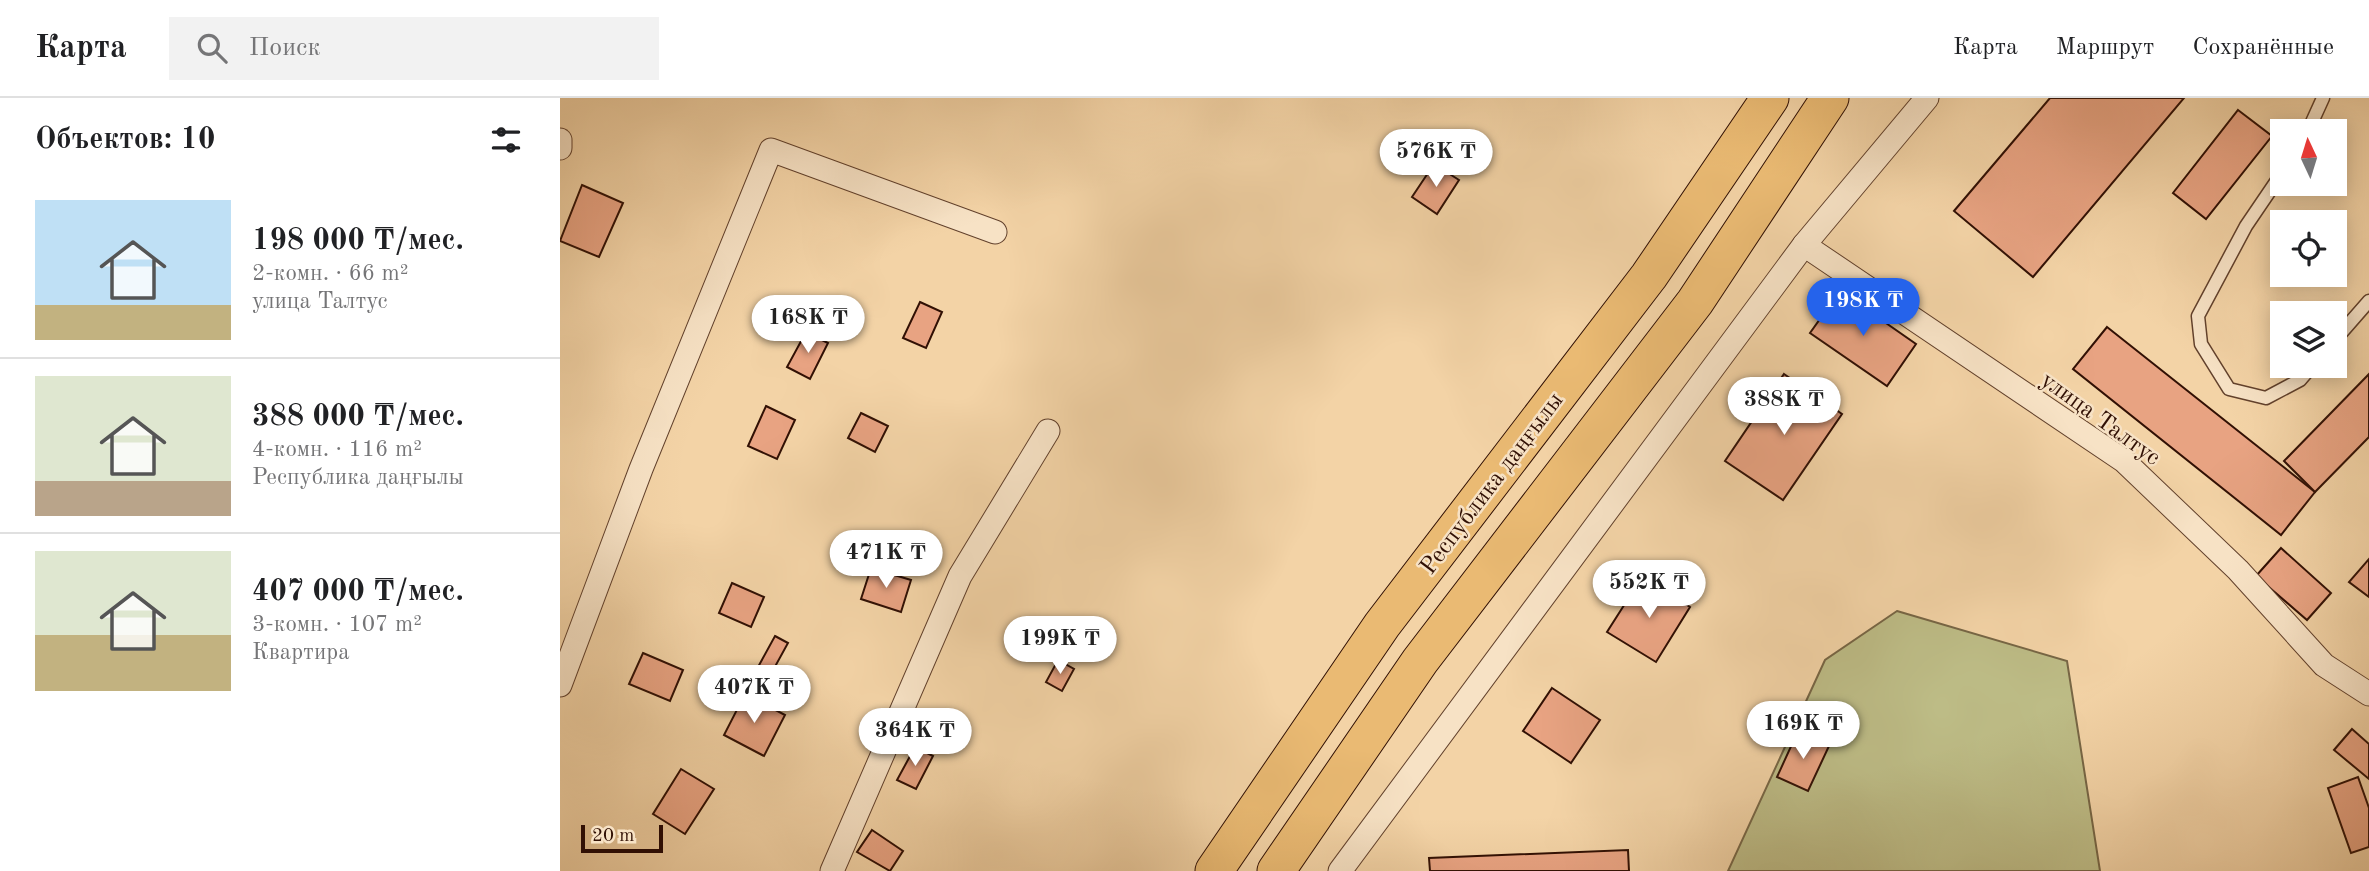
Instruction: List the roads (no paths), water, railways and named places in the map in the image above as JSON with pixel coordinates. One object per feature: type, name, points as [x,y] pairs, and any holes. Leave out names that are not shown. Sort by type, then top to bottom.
[{"type":"main road","name":"Республика даңғылы","points":[[1214,871],[1382,625],[1649,276],[1770,98]]},
{"type":"main road","name":"Республика даңғылы","points":[[1276,871],[1420,661],[1695,302],[1830,98]]},
{"type":"street","points":[[1340,871],[1804,245],[1927,98]]},
{"type":"street","points":[[560,141],[560,148]]},
{"type":"street","points":[[560,685],[641,468],[771,150],[995,232]]},
{"type":"street","name":"улица Талтус","points":[[1804,245],[2124,461],[2238,569],[2324,665],[2369,694]]},
{"type":"street","points":[[832,871],[960,576],[1048,431]]},
{"type":"lane","points":[[2313,119],[2323,98]]},
{"type":"lane","points":[[2270,191],[2246,226],[2197,316],[2201,344],[2229,389],[2266,398],[2302,378]]},
{"type":"lane","points":[[2347,326],[2369,301]]}]
